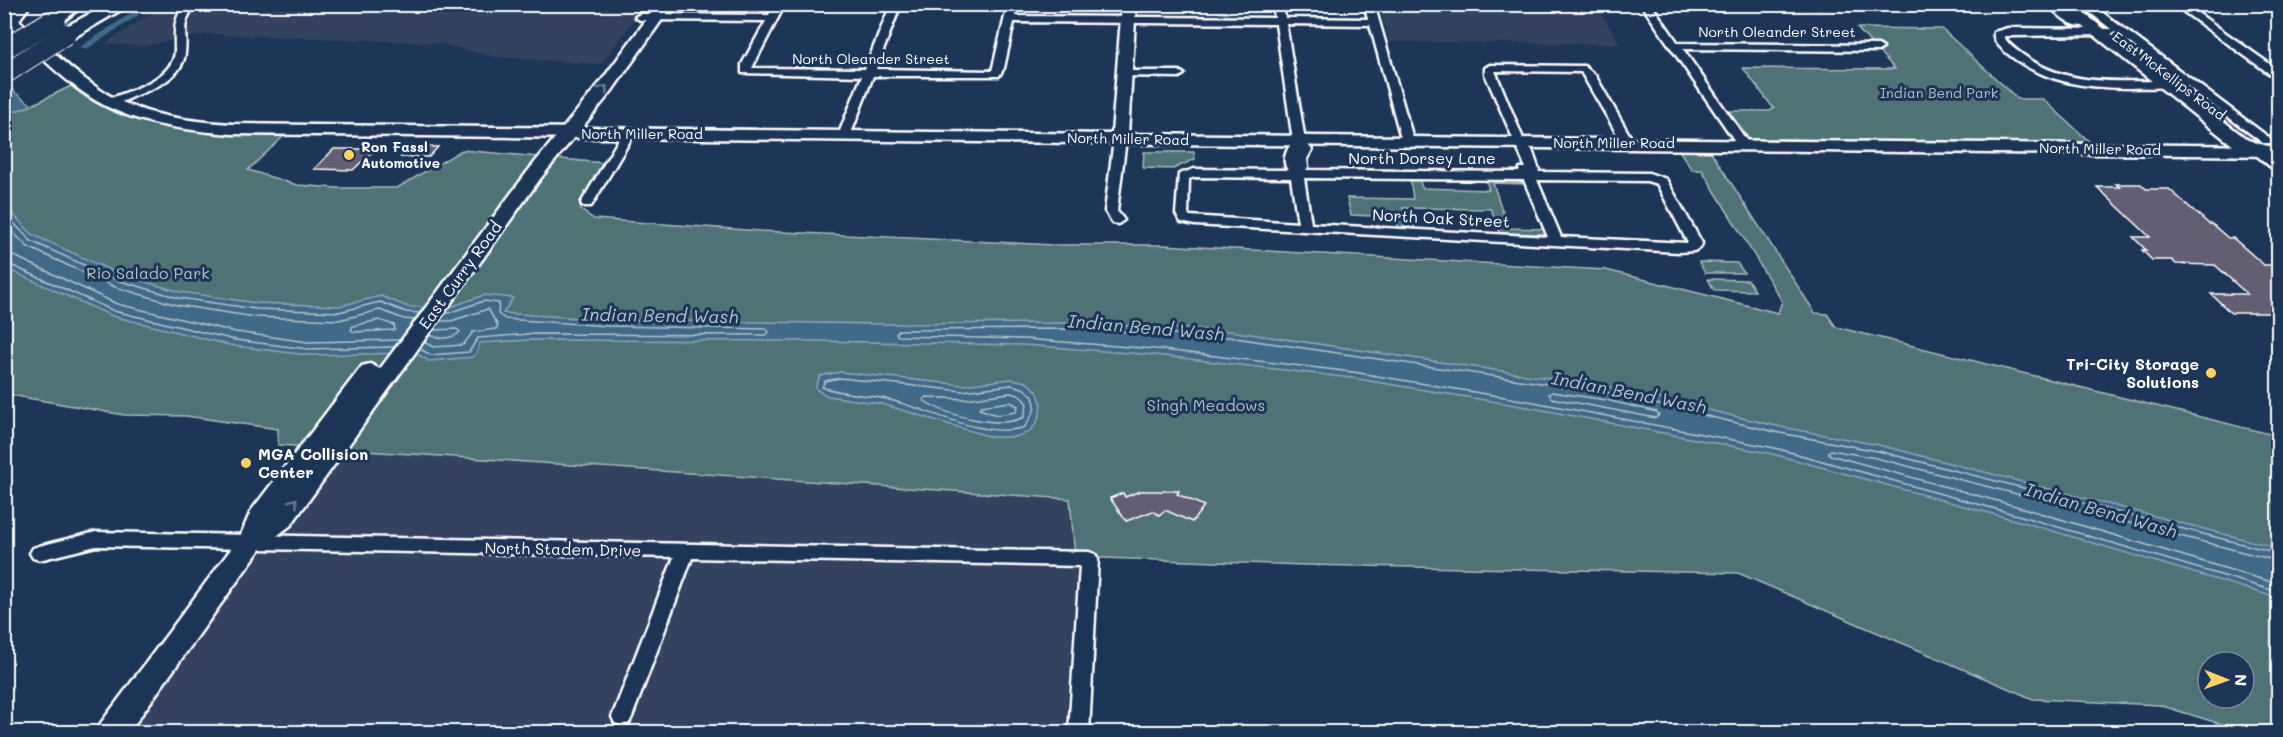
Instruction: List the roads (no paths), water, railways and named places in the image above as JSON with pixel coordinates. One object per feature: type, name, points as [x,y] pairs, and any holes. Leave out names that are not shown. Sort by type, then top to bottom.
[{"type":"highway","points":[[4,74],[61,26],[77,4]]},
{"type":"highway","points":[[4,49],[112,4]]},
{"type":"highway","points":[[61,26],[123,4]]},
{"type":"main road","name":"East McKellips Road","points":[[2062,4],[2258,144],[2269,148],[2278,164]]},
{"type":"main road","name":"East McKellips Road","points":[[2074,4],[2098,29],[2242,144],[2269,148]]},
{"type":"main road","name":"East Curry Road","points":[[112,732],[252,541],[260,518],[387,361],[653,11]]},
{"type":"street","name":"North Miller Road","points":[[24,4],[16,10],[12,20],[51,57],[110,102],[159,118],[228,128],[308,132],[2269,148]]},
{"type":"street","points":[[110,102],[147,86],[174,67],[179,60],[178,26],[191,4]]},
{"type":"street","points":[[653,11],[773,18],[780,4]]},
{"type":"street","points":[[844,136],[896,4]]},
{"type":"street","points":[[1013,4],[1009,19],[1129,12],[1280,21],[1374,22]]},
{"type":"street","points":[[1278,4],[1299,141],[1306,150],[1296,159],[1302,167],[1297,174],[1305,227]]},
{"type":"street","points":[[1369,4],[1408,142]]},
{"type":"street","points":[[1646,4],[1743,144]]},
{"type":"street","points":[[1717,4],[1957,5]]},
{"type":"street","name":"East McKellips Road","points":[[2052,4],[2075,22],[2098,29]]},
{"type":"street","name":"East McKellips Road","points":[[2084,4],[2269,148]]},
{"type":"street","points":[[2178,4],[2278,75]]},
{"type":"street","points":[[2270,4],[2278,10]]},
{"type":"street","points":[[1118,220],[1111,211],[1120,139],[1129,12]]},
{"type":"street","name":"North Oleander Street","points":[[773,18],[747,64],[746,71],[995,74],[1009,19]]},
{"type":"street","points":[[2098,29],[2008,31],[1998,34],[2001,42],[2032,69],[2076,83],[2164,84]]},
{"type":"street","name":"North Oleander Street","points":[[1676,46],[1878,48]]},
{"type":"street","points":[[1556,241],[1528,170],[1517,150],[1519,142],[1490,74],[1490,68],[1584,69],[1590,75],[1628,143]]},
{"type":"street","points":[[1125,74],[1179,74]]},
{"type":"street","points":[[587,203],[628,134]]},
{"type":"street","name":"North Dorsey Lane","points":[[1186,219],[1182,214],[1183,177],[1187,174],[1528,170],[1657,179],[1662,182],[1693,239],[1694,247]]},
{"type":"street","name":"North Oak Street","points":[[1186,219],[1679,248],[1694,247]]},
{"type":"street","name":"North Stadem Drive","points":[[39,552],[96,539],[1089,559],[1079,732]]},
{"type":"street","points":[[622,717],[685,552]]},
{"type":"water","points":[[5,85],[32,105],[5,115]]},
{"type":"water","name":"Indian Bend Wash","points":[[4,205],[33,235],[119,274],[180,292],[256,303],[339,306],[381,296],[408,307],[448,308],[484,295],[513,298],[503,313],[609,320],[885,324],[1075,323],[1230,331],[1609,387],[1781,427],[1879,445],[2278,548],[2278,598],[2019,521],[1773,454],[1527,407],[1352,378],[1155,355],[1024,345],[817,341],[529,340],[479,343],[478,351],[473,357],[429,361],[415,353],[308,355],[234,346],[112,316],[9,270],[5,265]]},
{"type":"water","points":[[840,372],[963,385],[1011,379],[1026,382],[1037,391],[1041,402],[1040,413],[1036,424],[1029,432],[1014,437],[991,437],[882,404],[828,396],[817,390],[816,386],[820,376]]},
{"type":"waterway","points":[[84,47],[151,4]]},
{"type":"place","name":"Ron Fassl Automotive","points":[[349,155]]},
{"type":"place","name":"Tri-City Storage Solutions","points":[[2211,373]]},
{"type":"place","name":"MGA Collision Center","points":[[246,463]]},
{"type":"park label","name":"Indian Bend Park","points":[[1939,93]]},
{"type":"park label","name":"Rio Salado Park","points":[[148,273]]},
{"type":"park label","name":"Singh Meadows","points":[[1206,405]]}]
